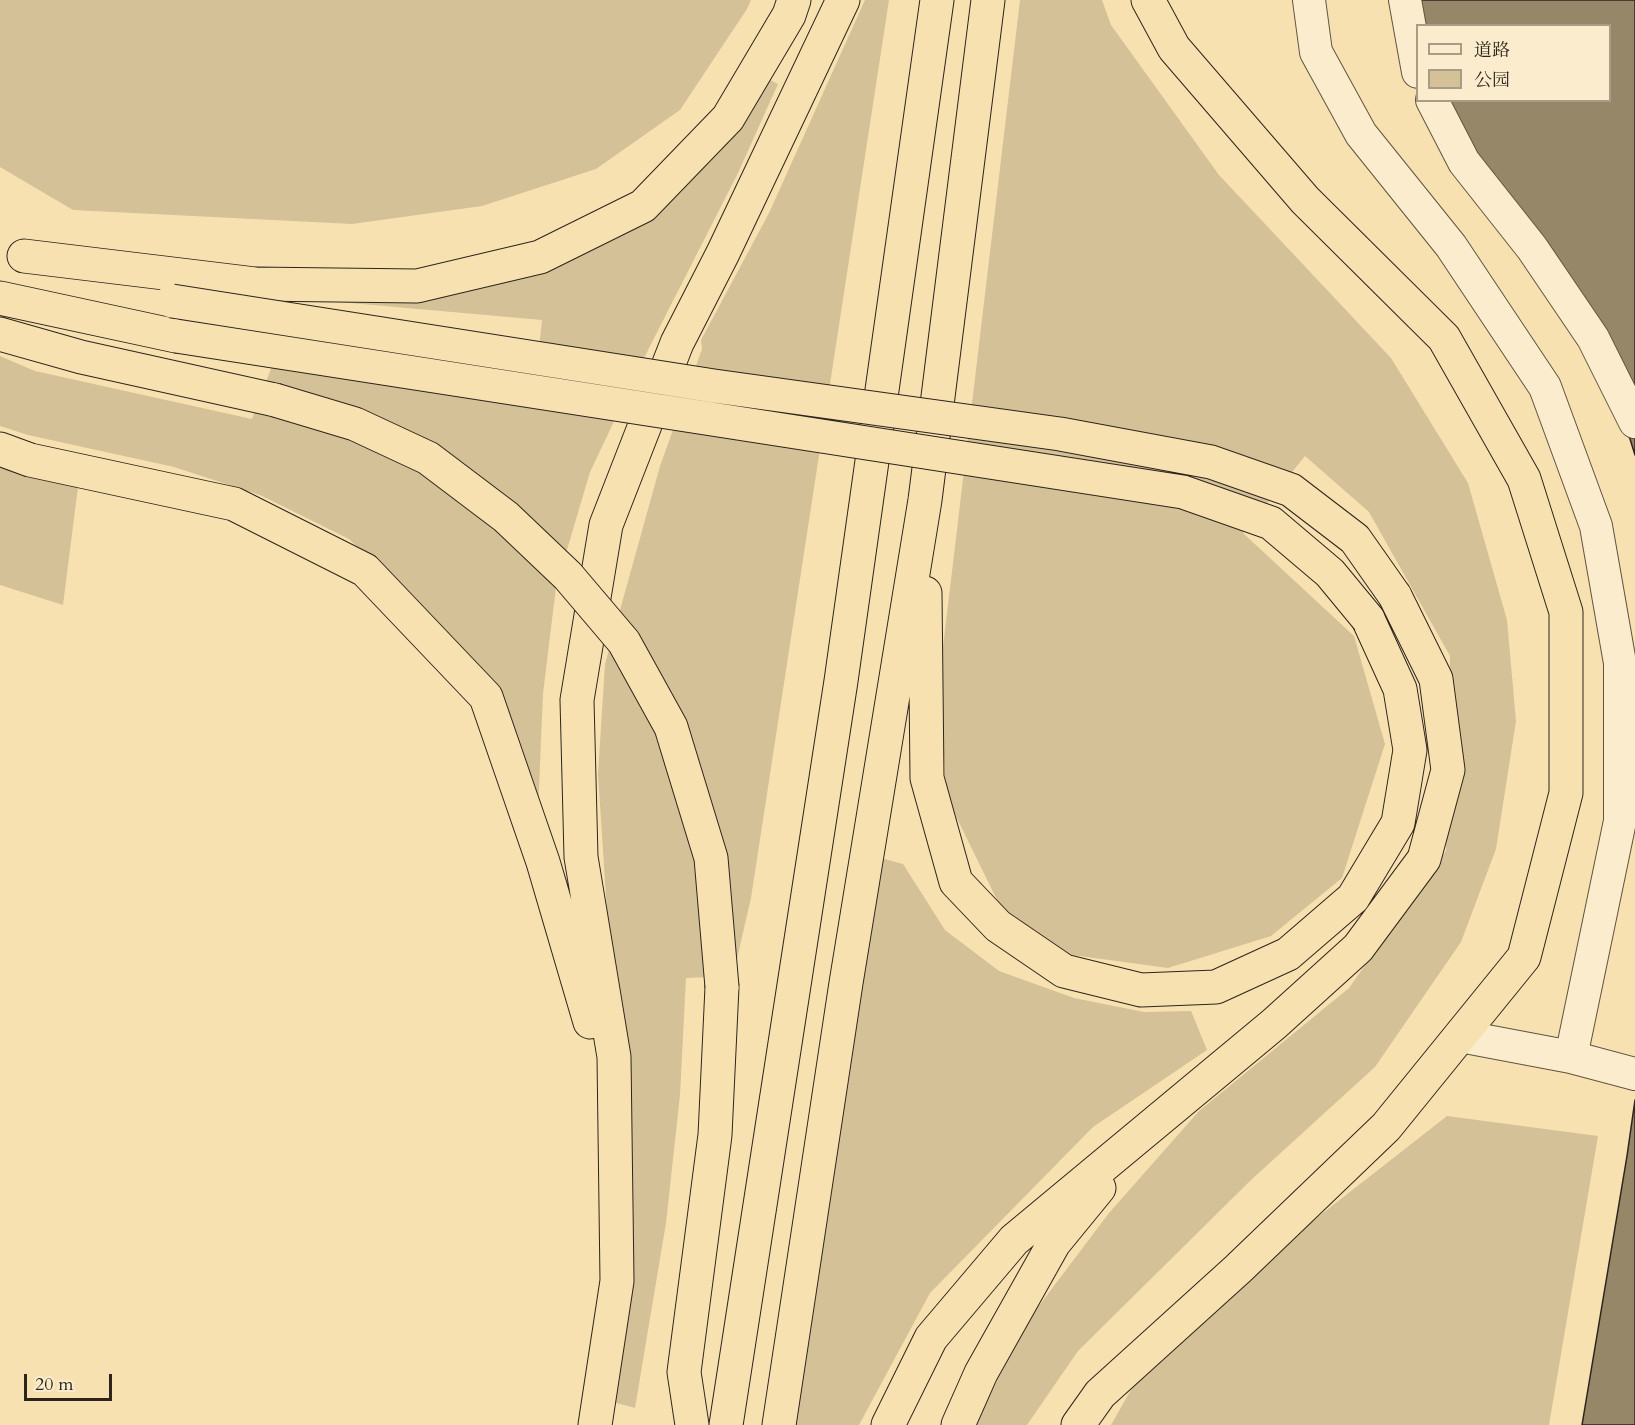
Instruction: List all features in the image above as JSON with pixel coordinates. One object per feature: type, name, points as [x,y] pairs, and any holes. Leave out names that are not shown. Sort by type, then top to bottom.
[{"type":"highway","points":[[12,252],[255,284],[417,286],[540,257],[643,206],[728,118],[789,15],[794,0]]},
{"type":"highway","points":[[595,1425],[617,1281],[614,1057],[581,857],[577,700],[606,525],[677,343],[723,253],[843,0]]},
{"type":"highway","points":[[726,1425],[838,704],[937,0]]},
{"type":"highway","points":[[778,1425],[846,982],[925,500],[988,0]]},
{"type":"highway","points":[[1078,1425],[1100,1394],[1238,1269],[1386,1127],[1524,957],[1566,793],[1566,612],[1524,479],[1444,338],[1305,200],[1174,48],[1148,0]]},
{"type":"highway","points":[[12,252],[172,301],[714,386],[1060,434],[1211,462],[1291,490],[1355,539],[1395,596],[1436,679],[1448,770],[1424,859],[1358,948],[1274,1024],[1014,1240],[931,1338],[888,1425]]},
{"type":"highway","points":[[0,298],[176,336],[1184,492],[1271,523],[1330,573],[1368,618],[1400,689],[1410,750],[1398,823],[1353,897],[1288,954],[1216,987],[1141,990],[1064,971],[998,926],[956,882],[927,778],[925,500]]},
{"type":"highway","points":[[0,334],[81,357],[275,400],[355,424],[428,459],[506,517],[568,576],[624,642],[671,727],[711,858],[722,987],[715,1135],[684,1372],[692,1425]]},
{"type":"highway","points":[[0,449],[30,460],[234,504],[365,570],[486,697],[543,862],[589,1019],[617,1281]]},
{"type":"highway","points":[[958,1425],[981,1372],[1054,1243],[1146,1131]]},
{"type":"lane","points":[[1309,0],[1316,52],[1362,134],[1451,246],[1545,387],[1596,526],[1620,663],[1620,821],[1571,1057]]},
{"type":"lane","points":[[1406,0],[1416,60]]},
{"type":"lane","points":[[1433,102],[1464,162],[1532,248],[1593,338],[1635,422]]},
{"type":"lane","points":[[1460,1036],[1571,1057],[1635,1074]]},
{"type":"green space","points":[[0,0],[751,0],[680,110],[596,169],[482,206],[352,224],[73,210],[0,167]]},
{"type":"green space","points":[[865,0],[889,0],[751,898],[733,976],[686,978],[680,1095],[666,1223],[635,1408],[613,1402],[630,1090],[607,912],[598,774],[605,664],[660,466],[702,349],[701,340],[769,213]]},
{"type":"green space","points":[[1020,0],[1102,0],[1111,25],[1219,175],[1391,358],[1468,483],[1507,620],[1516,721],[1496,849],[1461,942],[1375,1067],[1251,1180],[1078,1351],[1027,1425],[976,1425],[986,1400],[1035,1311],[1109,1213],[1199,1111],[1349,988],[1446,851],[1450,656],[1369,512],[1305,456],[1243,533],[1354,636],[1385,744],[1342,878],[1271,936],[1168,968],[1072,955],[1000,906],[946,796],[940,672]]},
{"type":"green space","points":[[768,79],[778,84],[738,173],[645,356],[590,472],[556,587],[543,694],[538,813],[433,623],[349,539],[260,495],[174,467],[28,435],[0,426],[0,356],[35,371],[252,419],[272,366],[533,406],[542,320],[339,302],[483,287],[552,265]]},
{"type":"green space","points":[[0,468],[78,487],[63,605],[0,585]]},
{"type":"green space","points":[[881,858],[903,864],[945,930],[999,971],[1074,998],[1144,1012],[1191,1011],[1207,1050],[1093,1127],[930,1293],[859,1425],[781,1425]]},
{"type":"green space","points":[[1447,1116],[1598,1136],[1549,1425],[1111,1425],[1158,1342]]},
{"type":"building","points":[[1394,0],[1635,0],[1635,455],[1630,439],[1583,341],[1426,102],[1611,102],[1611,24],[1416,24]]},
{"type":"building","points":[[1635,1100],[1635,1425],[1582,1425],[1627,1156]]}]
